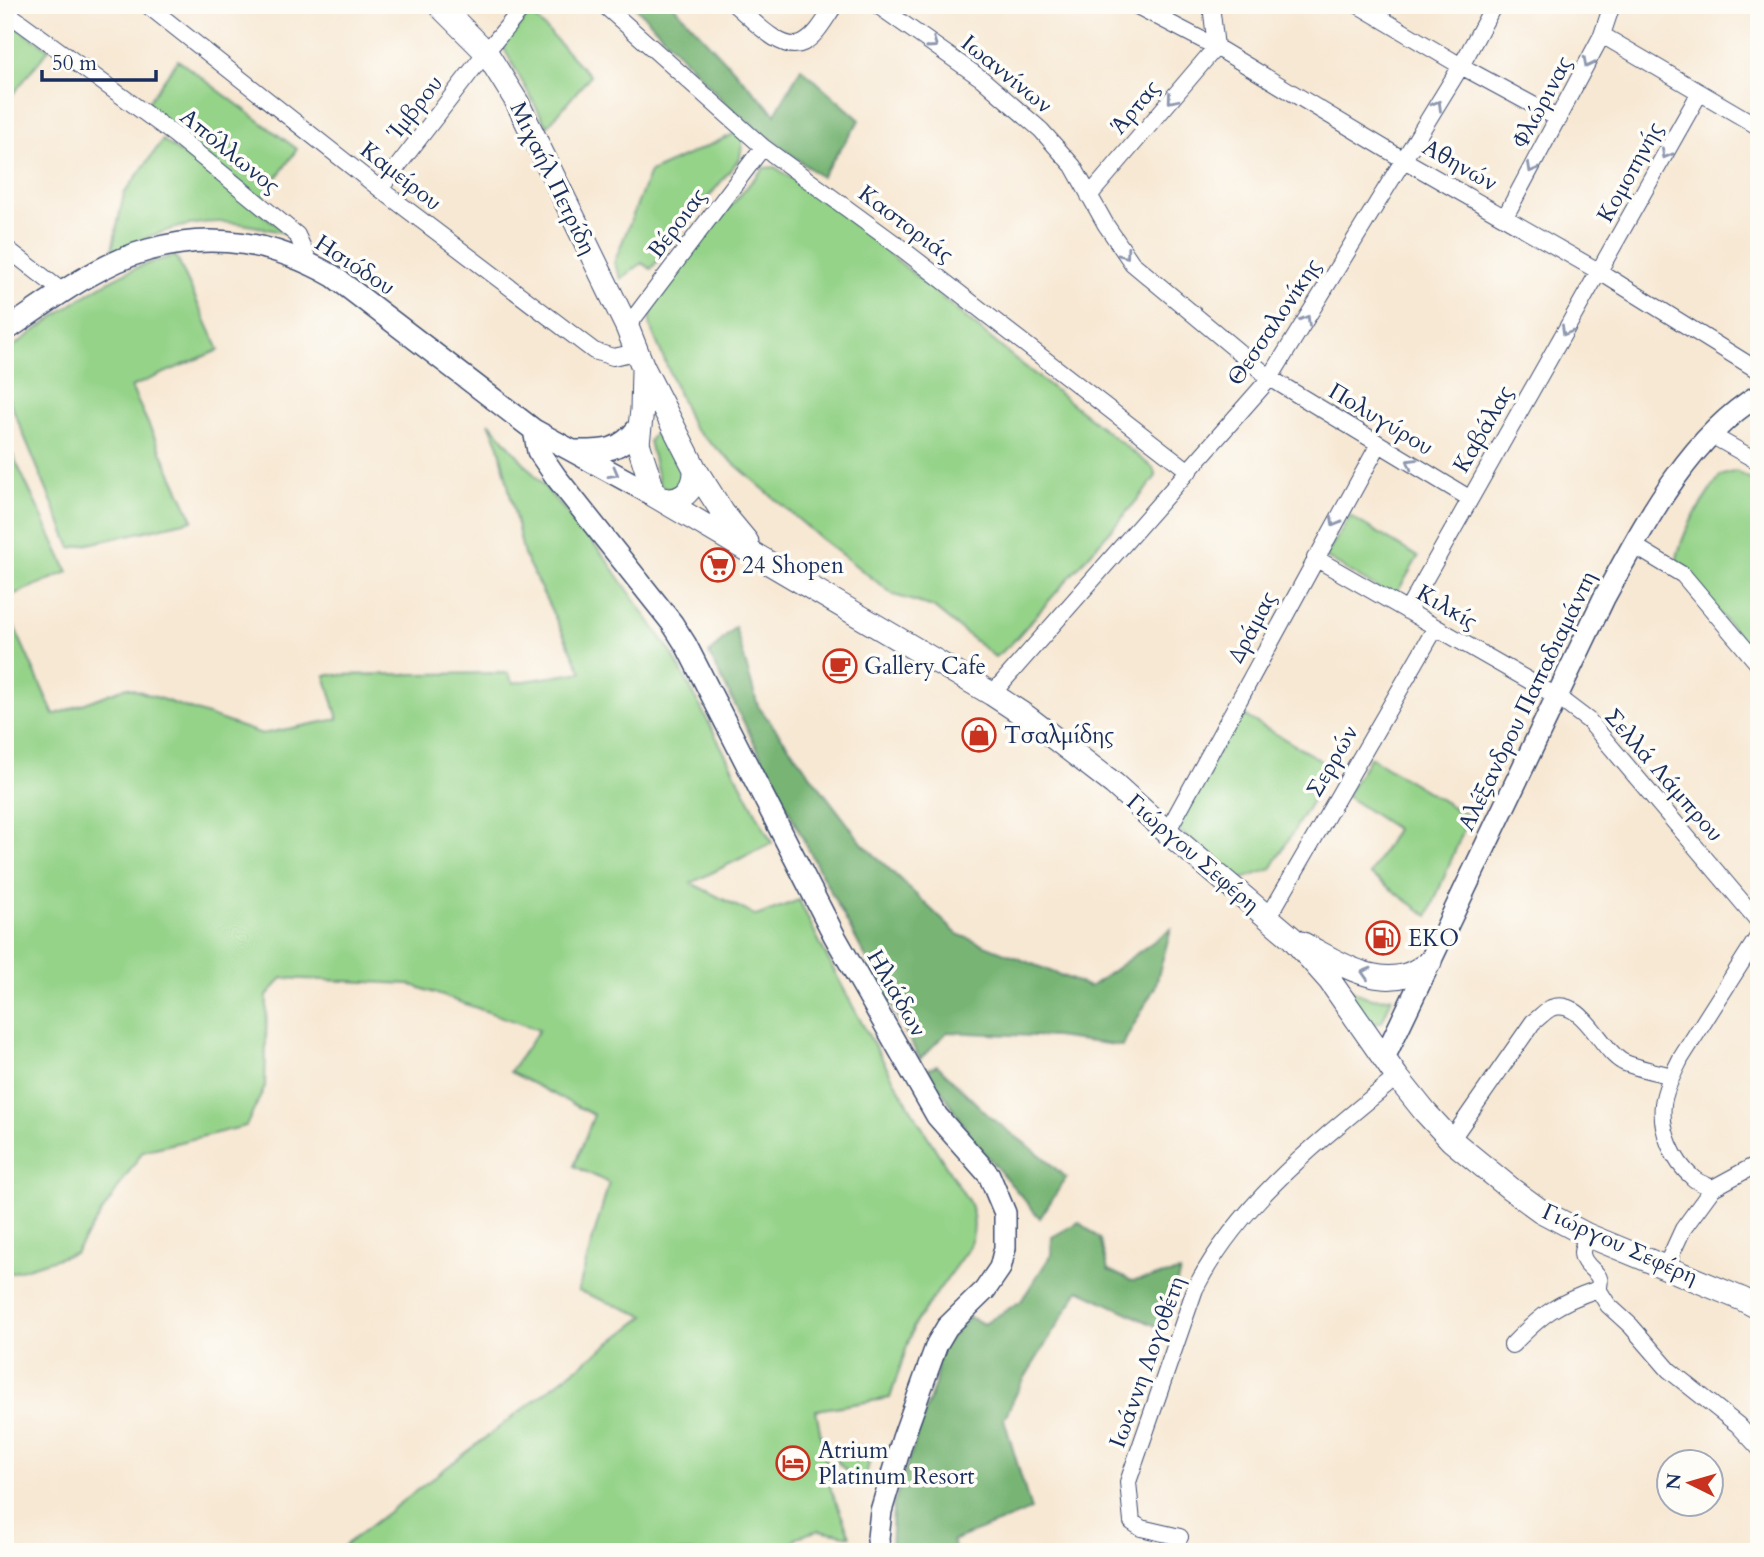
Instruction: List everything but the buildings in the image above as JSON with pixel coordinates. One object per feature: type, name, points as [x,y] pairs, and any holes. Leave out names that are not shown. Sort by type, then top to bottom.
[{"type":"main road","name":"Μιχαήλ Πετρίδη","points":[[439,5],[486,52],[517,102],[695,470],[743,538],[769,562]]},
{"type":"main road","points":[[640,360],[642,410],[638,428],[639,450],[655,496],[669,502],[684,497],[694,484],[695,470]]},
{"type":"main road","points":[[638,428],[644,420],[653,416],[665,418],[674,425]]},
{"type":"main road","name":"Γιώργου Σεφέρη","points":[[655,496],[992,694],[1027,717],[1114,784],[1292,938],[1329,981],[1390,1068],[1425,1112],[1451,1140],[1541,1211],[1587,1235],[1666,1266],[1759,1308]]},
{"type":"main road","points":[[1292,938],[1371,975],[1408,975],[1430,962]]},
{"type":"street","name":"Καμείρου","points":[[147,5],[380,189],[594,351],[613,357],[640,360]]},
{"type":"street","name":"Ίμβρου","points":[[380,189],[525,5]]},
{"type":"street","name":"Καστοριάς","points":[[604,5],[763,147],[901,248],[1189,471]]},
{"type":"street","points":[[735,5],[774,38],[788,46],[802,44],[811,37],[835,5]]},
{"type":"street","name":"Ιωαννίνων","points":[[877,5],[982,79],[1041,130],[1073,166],[1132,263],[1270,378]]},
{"type":"street","name":"Αθηνών","points":[[1135,5],[1216,47],[1404,160],[1600,272],[1759,371]]},
{"type":"street","points":[[1212,5],[1216,47]]},
{"type":"street","points":[[1358,5],[1559,120]]},
{"type":"street","name":"Θεσσαλονίκης","points":[[992,694],[1270,378],[1461,66],[1494,5]]},
{"type":"street","name":"Φλώρινας","points":[[1506,217],[1602,35],[1612,5]]},
{"type":"street","name":"Απόλλωνος","points":[[5,11],[175,135],[287,226],[297,235],[310,263]]},
{"type":"street","points":[[1602,35],[1759,127]]},
{"type":"street","name":"Άρτας","points":[[1089,196],[1216,47]]},
{"type":"street","name":"Κομοτηνής","points":[[1600,272],[1699,94]]},
{"type":"street","name":"Βέροιας","points":[[627,327],[763,147]]},
{"type":"street","name":"Ησιόδου","points":[[5,331],[90,276],[148,250],[191,243],[248,243],[274,249],[310,263],[333,276],[534,430],[565,446]]},
{"type":"street","points":[[5,247],[63,292]]},
{"type":"street","name":"Καβάλας","points":[[1407,611],[1600,272]]},
{"type":"street","name":"Πολυγύρου","points":[[1270,378],[1469,498]]},
{"type":"street","name":"Αλέξανδρου Παπαδιαμάντη","points":[[1390,1068],[1430,962],[1556,696],[1633,545],[1674,481],[1711,435],[1733,412],[1759,395]]},
{"type":"street","points":[[556,477],[549,459],[565,446],[610,449],[629,440],[638,428]]},
{"type":"street","name":"Ηλιάδων","points":[[534,430],[538,451],[556,477],[672,622],[686,645],[834,935],[937,1116],[989,1175],[1005,1213],[1005,1248],[1000,1268],[985,1290],[947,1327],[933,1356],[903,1438],[881,1511],[877,1538],[880,1552]]},
{"type":"street","points":[[1711,435],[1759,462]]},
{"type":"street","name":"Δράμας","points":[[1167,832],[1379,444]]},
{"type":"street","name":"Γιώργου Σεφέρη","points":[[565,446],[655,496]]},
{"type":"street","points":[[1633,545],[1683,575],[1759,665]]},
{"type":"street","name":"Κιλκίς","points":[[1315,558],[1556,696]]},
{"type":"street","name":"Σερρών","points":[[1268,918],[1436,627]]},
{"type":"street","name":"Σελλά Λάμπρου","points":[[1556,696],[1588,721],[1759,922]]},
{"type":"street","points":[[1713,1188],[1695,1180],[1684,1168],[1664,1134],[1663,1104],[1672,1076],[1759,935]]},
{"type":"street","points":[[1451,1140],[1533,1022],[1552,1008],[1561,1007],[1580,1014],[1624,1063],[1672,1076]]},
{"type":"street","name":"Ιωάννη Λογοθέτη","points":[[1180,1537],[1141,1528],[1132,1522],[1128,1482],[1195,1289],[1208,1264],[1270,1187],[1390,1068]]},
{"type":"street","points":[[1666,1266],[1683,1229],[1713,1188],[1759,1163]]},
{"type":"street","points":[[1512,1345],[1544,1314],[1566,1300],[1598,1289],[1601,1283],[1599,1276],[1586,1264],[1582,1256],[1587,1235]]},
{"type":"street","points":[[1598,1289],[1608,1305],[1631,1326],[1668,1370],[1738,1425],[1759,1448]]},
{"type":"green space","points":[[634,5],[673,5],[775,114],[801,68],[860,120],[821,177],[730,108]]},
{"type":"green space","points":[[531,13],[590,76],[547,127],[502,45]]},
{"type":"green space","points":[[12,25],[49,49],[5,104],[5,34]]},
{"type":"green space","points":[[178,60],[297,149],[262,199],[143,109]]},
{"type":"green space","points":[[736,133],[743,139],[740,158],[651,269],[642,263],[621,279],[614,263],[650,172]]},
{"type":"green space","points":[[163,140],[289,234],[237,223],[205,223],[163,232],[111,255],[124,194]]},
{"type":"green space","points":[[775,167],[841,213],[1008,353],[1153,468],[1156,476],[1144,492],[1012,643],[995,657],[933,607],[894,595],[820,538],[693,428],[650,326],[651,301],[764,168]]},
{"type":"green space","points":[[176,256],[219,350],[131,387],[193,520],[71,548],[5,390],[5,352],[107,282],[152,262]]},
{"type":"green space","points":[[489,422],[605,557],[673,655],[772,843],[691,883],[756,916],[799,900],[879,1054],[971,1208],[974,1226],[970,1244],[914,1325],[890,1398],[816,1410],[831,1490],[850,1536],[819,1530],[797,1537],[786,1552],[336,1552],[645,1316],[578,1291],[609,1183],[574,1166],[594,1115],[510,1072],[539,1030],[409,984],[282,978],[267,996],[265,1087],[246,1126],[143,1151],[75,1253],[5,1275],[5,606],[54,715],[127,687],[262,734],[338,719],[325,675],[508,673],[513,683],[582,672],[524,555],[499,446]]},
{"type":"green space","points":[[666,433],[687,471],[678,493],[660,486],[649,441],[654,434]]},
{"type":"green space","points":[[9,447],[68,572],[5,598],[5,449]]},
{"type":"green space","points":[[1736,471],[1759,484],[1759,660],[1676,563],[1693,517],[1706,497],[1720,476]]},
{"type":"green space","points":[[1350,516],[1418,557],[1394,598],[1325,557]]},
{"type":"green space","points":[[735,627],[758,706],[863,844],[957,934],[1090,987],[1171,929],[1155,987],[1122,1046],[1055,1037],[947,1032],[920,1059],[817,866],[709,654]]},
{"type":"green space","points":[[1240,713],[1332,767],[1271,869],[1239,880],[1176,828]]},
{"type":"green space","points":[[1370,757],[1469,817],[1428,916],[1370,874],[1396,829],[1346,796]]},
{"type":"green space","points":[[1333,979],[1369,997],[1392,997],[1382,1022],[1370,1025]]},
{"type":"green space","points":[[937,1065],[990,1117],[1066,1178],[1040,1218],[973,1140],[928,1069]]},
{"type":"green space","points":[[1079,1222],[1100,1239],[1108,1270],[1132,1281],[1180,1272],[1162,1329],[1079,1290],[1021,1384],[1004,1419],[1031,1510],[952,1541],[957,1552],[891,1552],[893,1506],[935,1384],[939,1351],[969,1317],[984,1324],[1021,1301],[1051,1255],[1052,1237]]},
{"type":"green space","points":[[857,1446],[872,1449],[865,1481],[852,1477],[832,1456]]},
{"type":"place","name":"24 Shopen","points":[[718,565]]},
{"type":"place","name":"Gallery Cafe","points":[[840,666]]},
{"type":"place","name":"Τσαλμίδης","points":[[979,735]]},
{"type":"place","name":"EKO","points":[[1383,938]]},
{"type":"place","name":"Atrium Platinum Resort","points":[[793,1463]]}]
